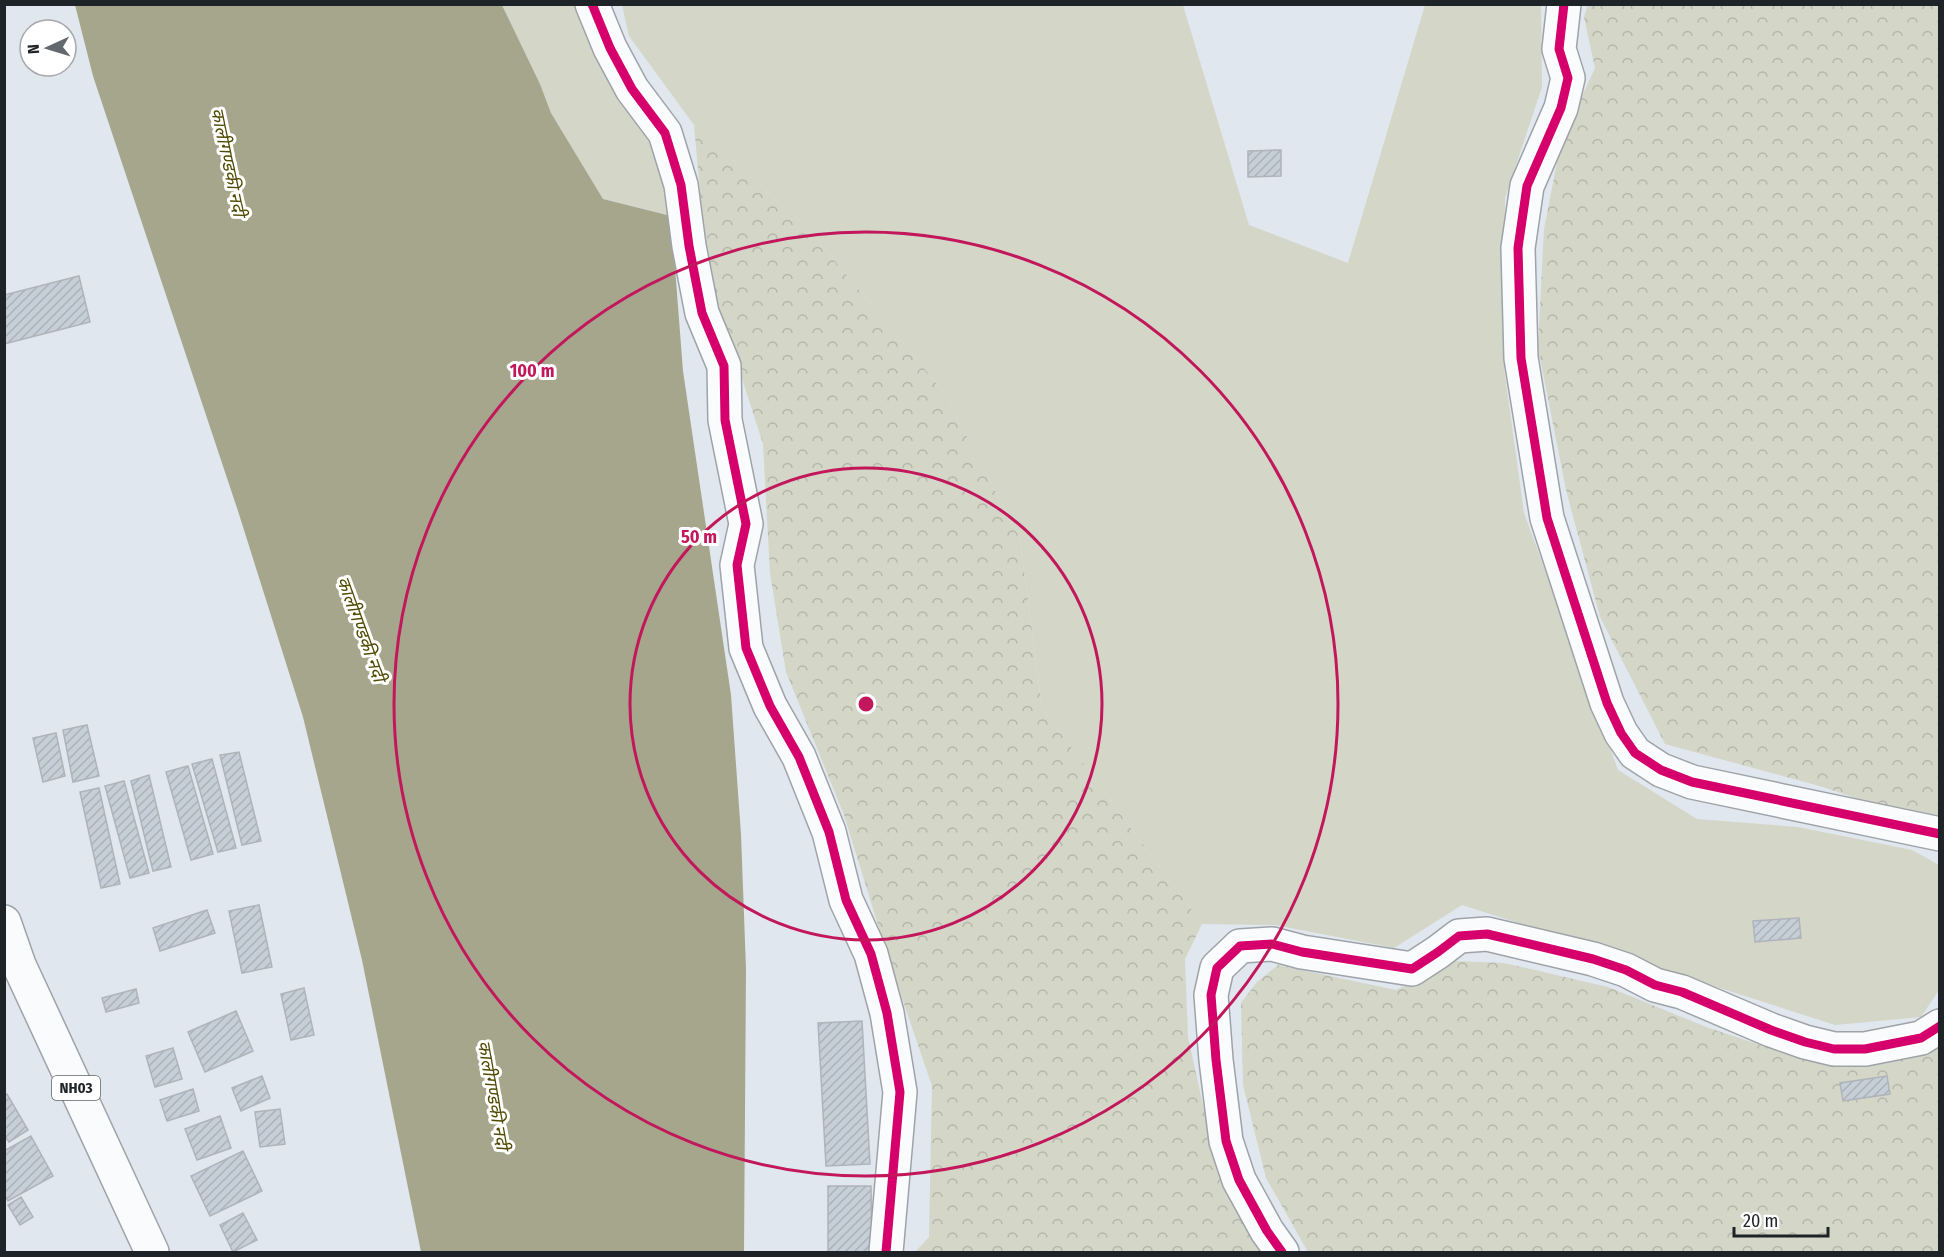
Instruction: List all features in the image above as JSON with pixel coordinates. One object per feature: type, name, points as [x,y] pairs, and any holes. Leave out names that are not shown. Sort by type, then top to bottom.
[{"type":"main road","points":[[592,4],[610,48],[632,89],[665,133],[681,185],[689,246],[702,314],[724,366],[725,420],[746,524],[737,565],[746,648],[770,706],[799,757],[829,832],[846,900],[871,954],[887,1013],[900,1092],[886,1252]]},
{"type":"main road","points":[[1564,4],[1559,49],[1568,78],[1561,108],[1527,186],[1518,248],[1521,358],[1547,518],[1607,703],[1621,734],[1635,753],[1661,770],[1692,782],[1940,834]]},
{"type":"main road","name":"NH03","points":[[4,922],[19,965],[152,1252]]},
{"type":"main road","points":[[1282,1252],[1267,1231],[1239,1180],[1226,1141],[1211,995],[1216,968],[1240,946],[1272,944],[1302,952],[1412,969],[1459,936],[1487,934],[1593,958],[1626,970],[1655,985],[1682,992],[1772,1030],[1805,1042],[1834,1049],[1865,1049],[1921,1038],[1940,1026]]},
{"type":"green space","points":[[1588,4],[1939,5],[1939,822],[1899,813],[1823,787],[1665,744],[1600,617],[1566,490],[1538,348],[1544,229],[1561,142],[1595,68],[1584,17]]},
{"type":"green space","points":[[502,5],[581,5],[659,148],[671,216],[603,199],[551,113],[540,84]]},
{"type":"green space","points":[[622,5],[1183,5],[1249,225],[1348,263],[1425,5],[1541,5],[1542,87],[1505,198],[1504,368],[1524,513],[1618,770],[1697,819],[1798,827],[1912,850],[1939,865],[1939,990],[1921,1017],[1835,1025],[1462,905],[1394,948],[1275,925],[1202,924],[1042,708],[1020,538],[943,391],[810,231],[694,125],[629,36]]},
{"type":"green space","points":[[694,125],[810,231],[943,391],[1020,538],[1042,708],[1202,924],[1185,959],[1188,1037],[1212,1146],[1264,1252],[915,1252],[929,1237],[932,1086],[887,954],[844,815],[786,672],[770,573],[763,444],[707,269]]},
{"type":"green space","points":[[1456,961],[1504,963],[1608,987],[1709,1028],[1803,1059],[1877,1064],[1939,1042],[1939,1252],[1308,1252],[1266,1178],[1243,1085],[1241,1003],[1257,982],[1278,965],[1396,990]]},
{"type":"water","name":"कालीगण्डकी नदी","points":[[75,5],[502,5],[540,84],[551,113],[603,199],[671,216],[683,371],[731,695],[741,834],[746,969],[744,1252],[421,1252],[362,960],[303,717],[238,511],[93,76]]},
{"type":"building","points":[[1281,150],[1281,176],[1248,177],[1248,151]]},
{"type":"building","points":[[79,276],[90,322],[4,344],[4,295]]},
{"type":"building","points":[[87,725],[99,776],[73,782],[63,730]]},
{"type":"building","points":[[56,733],[65,776],[43,782],[33,738]]},
{"type":"building","points":[[239,752],[261,841],[242,845],[220,755]]},
{"type":"building","points":[[212,759],[236,848],[218,852],[192,764]]},
{"type":"building","points":[[188,766],[213,854],[191,860],[166,772]]},
{"type":"building","points":[[149,775],[171,867],[153,871],[131,781]]},
{"type":"building","points":[[124,781],[149,873],[130,878],[105,786]]},
{"type":"building","points":[[99,788],[120,884],[101,888],[80,792]]},
{"type":"building","points":[[259,905],[272,967],[242,973],[229,911]]},
{"type":"building","points":[[207,910],[215,933],[160,951],[153,928]]},
{"type":"building","points":[[1799,918],[1801,938],[1755,942],[1753,921]]},
{"type":"building","points":[[304,988],[314,1035],[291,1040],[281,994]]},
{"type":"building","points":[[136,989],[139,1003],[106,1012],[102,998]]},
{"type":"building","points":[[236,1011],[253,1051],[205,1072],[188,1032]]},
{"type":"building","points":[[862,1021],[870,1164],[826,1166],[818,1023]]},
{"type":"building","points":[[173,1048],[182,1079],[155,1087],[146,1056]]},
{"type":"building","points":[[262,1076],[270,1098],[241,1111],[232,1088]]},
{"type":"building","points":[[1887,1076],[1890,1094],[1843,1101],[1840,1083]]},
{"type":"building","points":[[193,1089],[199,1111],[167,1121],[160,1100]]},
{"type":"building","points":[[7,1094],[28,1130],[9,1142],[4,1135],[4,1096]]},
{"type":"building","points":[[280,1109],[285,1144],[260,1147],[255,1112]]},
{"type":"building","points":[[220,1116],[231,1148],[197,1160],[185,1129]]},
{"type":"building","points":[[31,1136],[53,1176],[8,1201],[4,1194],[4,1151]]},
{"type":"building","points":[[243,1151],[262,1191],[210,1216],[191,1176]]},
{"type":"building","points":[[828,1186],[871,1186],[872,1252],[828,1252]]},
{"type":"building","points":[[21,1197],[33,1217],[20,1225],[8,1205]]},
{"type":"building","points":[[243,1213],[257,1240],[233,1252],[220,1225]]},
{"type":"cycle path","points":[[592,4],[610,48],[632,89],[665,133],[681,185],[689,246],[702,313],[724,366],[725,420],[746,524],[737,565],[746,648],[770,706],[799,757],[829,832],[846,900],[871,954],[887,1013],[900,1092],[886,1252]]},
{"type":"cycle path","points":[[1564,4],[1559,49],[1568,78],[1561,108],[1527,186],[1518,248],[1521,358],[1547,518],[1607,703],[1621,733],[1635,753],[1661,770],[1692,782],[1940,834]]},
{"type":"cycle path","points":[[1282,1252],[1267,1231],[1239,1180],[1226,1141],[1211,995],[1217,968],[1240,946],[1272,944],[1302,952],[1412,969],[1459,936],[1487,934],[1593,959],[1626,970],[1655,985],[1682,992],[1771,1030],[1834,1049],[1865,1049],[1921,1038],[1940,1026]]}]
